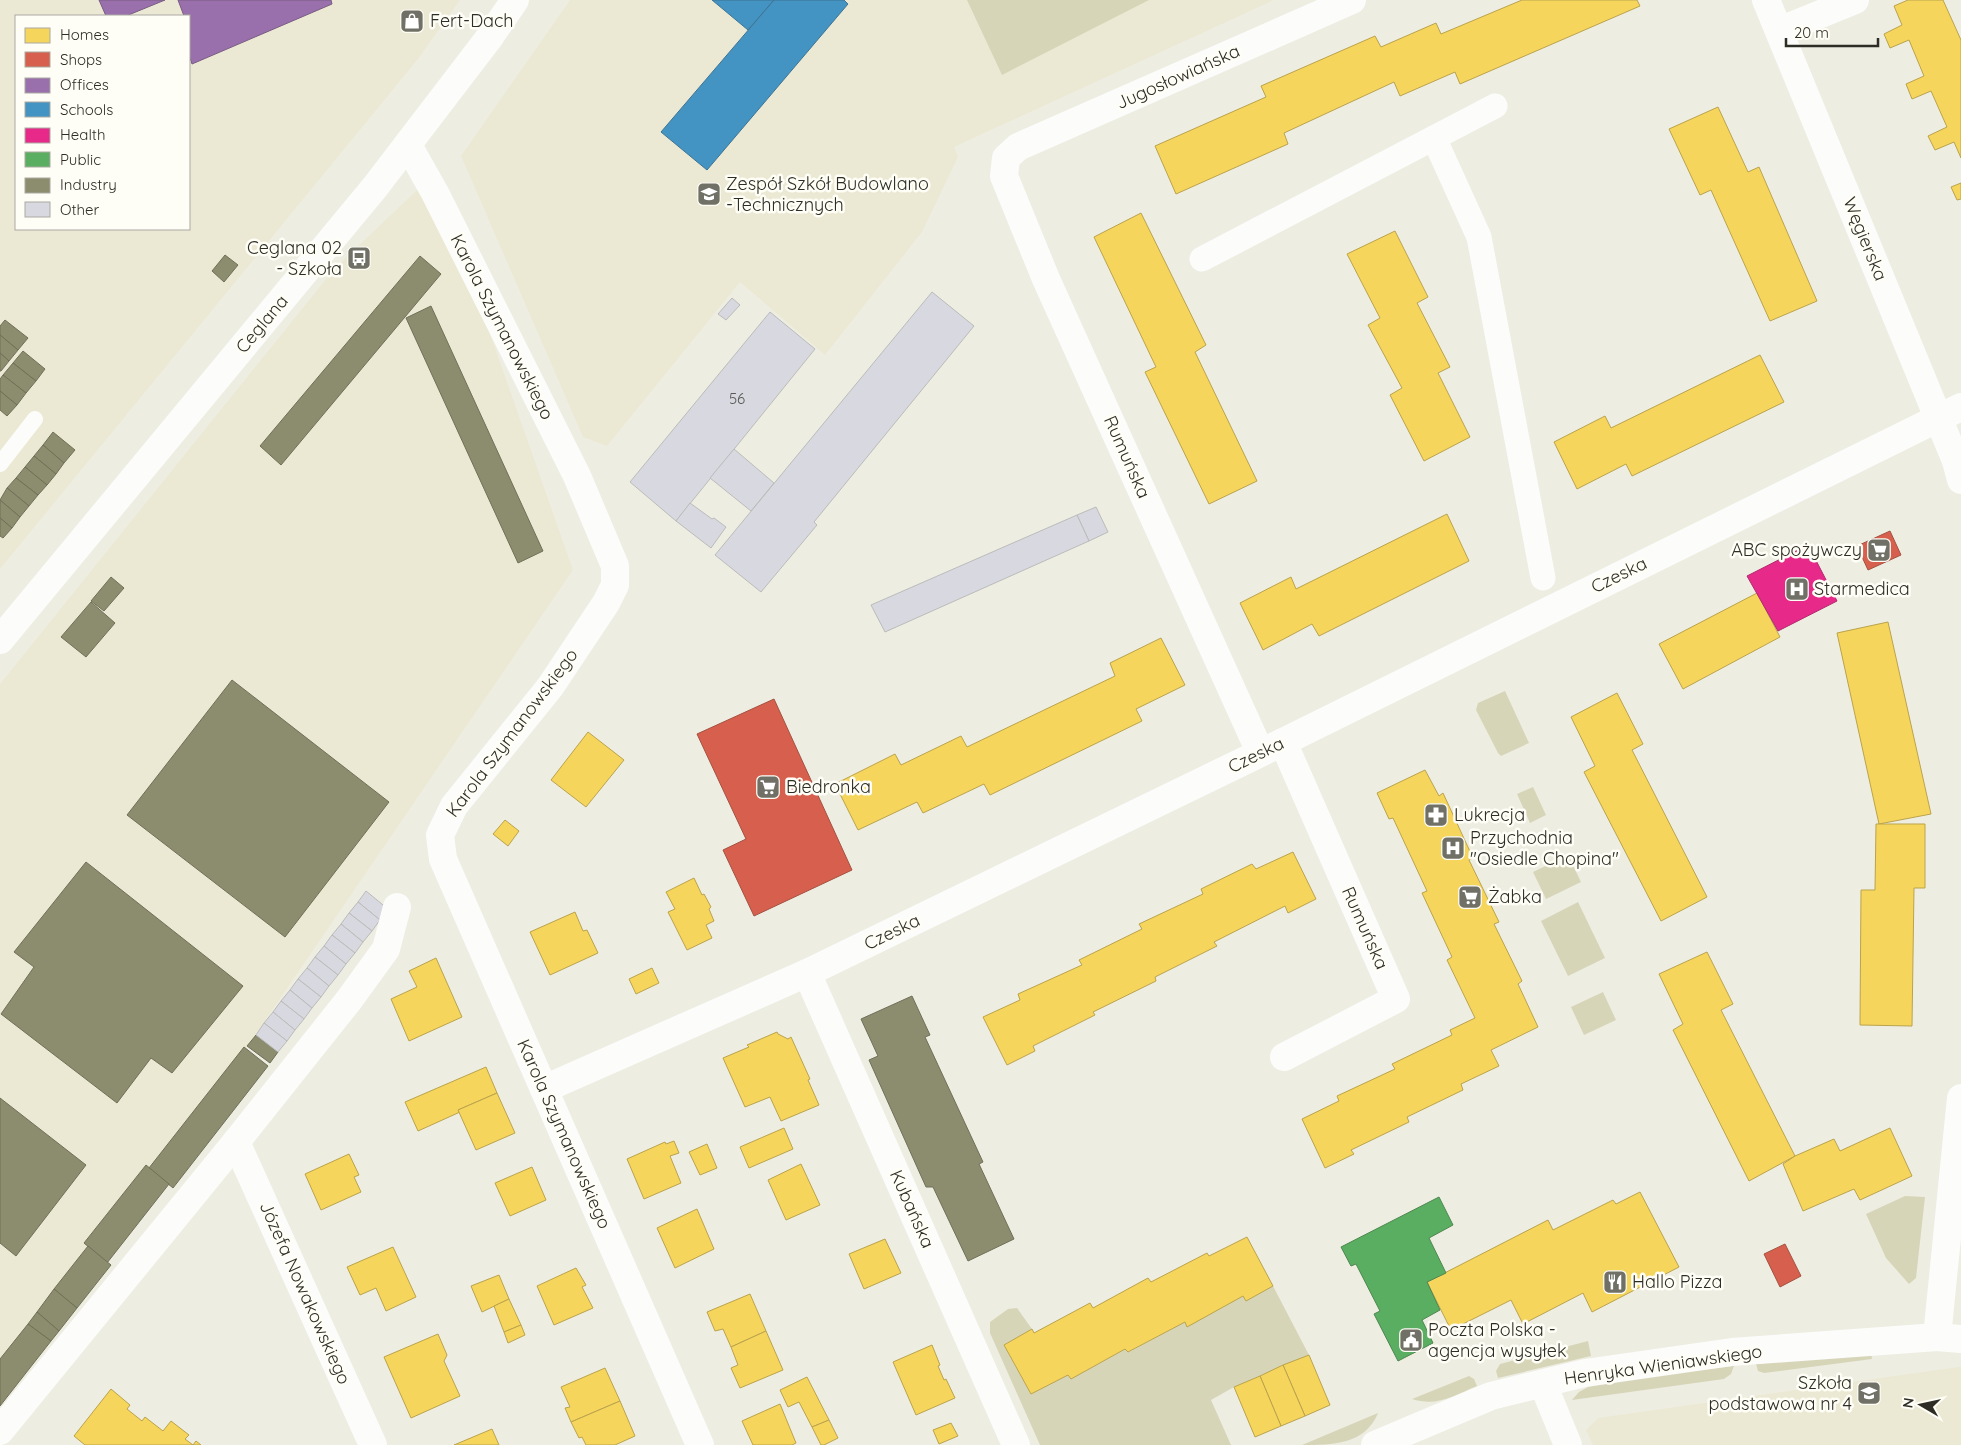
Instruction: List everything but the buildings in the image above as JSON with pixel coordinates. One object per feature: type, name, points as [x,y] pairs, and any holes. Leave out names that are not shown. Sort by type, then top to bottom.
[{"type":"street","name":"Ceglana","points":[[0,640],[408,145],[515,0]]},
{"type":"street","name":"Jugosłowiańska","points":[[1006,158],[1018,147],[1352,0]]},
{"type":"street","name":"Węgierska","points":[[1766,0],[1949,412],[1961,480]]},
{"type":"street","points":[[1779,31],[1855,0]]},
{"type":"street","points":[[1202,259],[1495,106]]},
{"type":"street","points":[[1434,138],[1478,237],[1543,578]]},
{"type":"street","name":"Karola Szymanowskiego","points":[[408,145],[435,193],[577,476],[615,566],[615,585],[606,603],[550,686],[454,806],[440,835],[443,859],[700,1445]]},
{"type":"street","name":"Rumuńska","points":[[1006,158],[1004,176],[1046,279],[1396,999],[1284,1058]]},
{"type":"street","name":"Czeska","points":[[544,1089],[807,974],[1272,747],[1949,412]]},
{"type":"street","points":[[0,1430],[236,1142],[348,1000],[386,949],[396,907]]},
{"type":"street","name":"Kubańska","points":[[807,974],[1016,1445]]},
{"type":"street","points":[[1949,1338],[1961,1098]]},
{"type":"street","name":"Józefa Nowakowskiego","points":[[236,1142],[374,1445]]},
{"type":"street","name":"Henryka Wieniawskiego","points":[[1375,1445],[1491,1396],[1585,1373],[1732,1352],[1949,1338]]},
{"type":"street","points":[[1543,1384],[1568,1445]]},
{"type":"lane","points":[[0,464],[35,419]]},
{"type":"shaded area","points":[[0,0],[460,0],[418,59],[0,569]]},
{"type":"shaded area","name":"Zespół Szkół Budowlano -Technicznych","points":[[570,0],[1274,0],[954,147],[958,157],[922,232],[825,355],[740,282],[607,446],[583,437],[461,156]]},
{"type":"shaded area","points":[[967,0],[1149,0],[1002,75]]},
{"type":"shaded area","points":[[434,174],[573,570],[98,1265],[0,1389],[0,684],[335,268]]},
{"type":"shaded area","points":[[1505,691],[1529,743],[1501,756],[1476,710],[1478,703]]},
{"type":"shaded area","points":[[1533,787],[1546,815],[1530,823],[1517,794]]},
{"type":"shaded area","points":[[1568,855],[1581,882],[1546,899],[1533,872]]},
{"type":"shaded area","points":[[1578,902],[1605,958],[1568,976],[1541,921]]},
{"type":"shaded area","points":[[1603,992],[1616,1020],[1584,1035],[1571,1007]]},
{"type":"shaded area","points":[[1905,1196],[1925,1197],[1916,1278],[1909,1284],[1886,1258],[1866,1214]]},
{"type":"shaded area","points":[[1273,1286],[1309,1355],[1234,1387],[1211,1400],[1231,1445],[1040,1445],[990,1333],[990,1322],[1008,1309],[1017,1308],[1032,1329],[1004,1345],[1031,1394],[1068,1375],[1071,1379],[1125,1349],[1129,1352],[1185,1322],[1187,1326],[1243,1296],[1246,1300]]},
{"type":"shaded area","points":[[1588,1341],[1591,1356],[1498,1378],[1496,1371],[1500,1364]]},
{"type":"shaded area","points":[[1871,1353],[1872,1359],[1764,1373],[1758,1371],[1756,1364]]},
{"type":"shaded area","points":[[1734,1366],[1731,1374],[1724,1379],[1572,1400],[1579,1392],[1588,1387],[1652,1376]]},
{"type":"shaded area","name":"Szkoła podstawowa nr 4","points":[[1961,1367],[1961,1445],[1593,1445],[1586,1430],[1598,1418]]},
{"type":"shaded area","points":[[1469,1376],[1474,1379],[1477,1386],[1452,1397],[1429,1402],[1412,1399]]},
{"type":"shaded area","points":[[1378,1413],[1365,1432],[1356,1437],[1336,1443],[1302,1445]]},
{"type":"place","name":"Fert-Dach","points":[[412,21]]},
{"type":"place","name":"Zespół Szkół Budowlano -Technicznych","points":[[709,194]]},
{"type":"place","name":"Ceglana 02 - Szkoła","points":[[359,258]]},
{"type":"place","name":"ABC spożywczy","points":[[1879,550]]},
{"type":"place","name":"Starmedica","points":[[1797,589]]},
{"type":"place","name":"Biedronka","points":[[768,787]]},
{"type":"place","name":"Lukrecja","points":[[1436,815]]},
{"type":"place","name":"Przychodnia \"Osiedle Chopina\"","points":[[1453,848]]},
{"type":"place","name":"Żabka","points":[[1470,897]]},
{"type":"place","name":"Hallo Pizza","points":[[1615,1282]]},
{"type":"place","name":"Poczta Polska - agencja wysyłek","points":[[1411,1340]]},
{"type":"place","name":"Szkoła podstawowa nr 4","points":[[1869,1393]]}]
